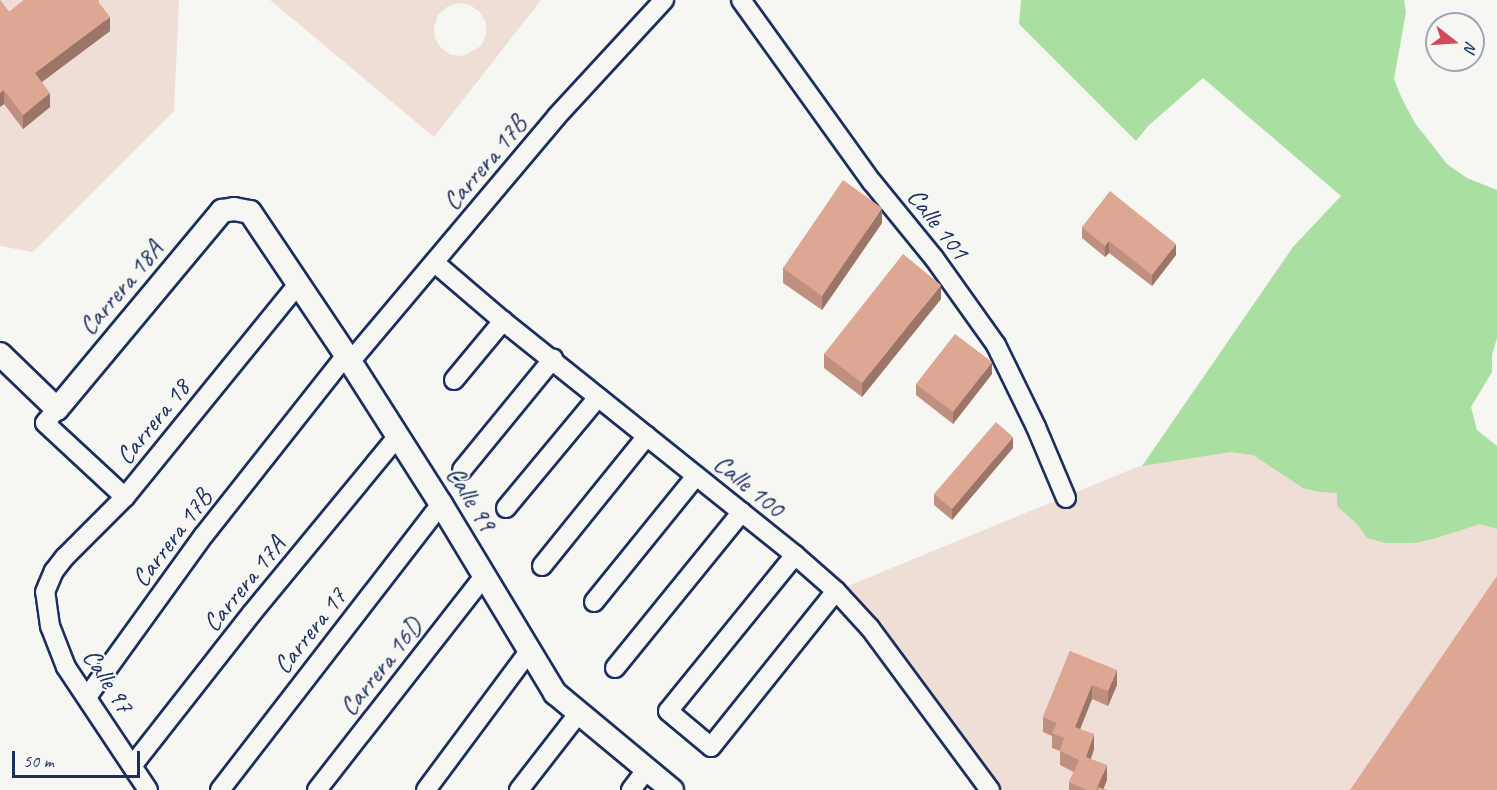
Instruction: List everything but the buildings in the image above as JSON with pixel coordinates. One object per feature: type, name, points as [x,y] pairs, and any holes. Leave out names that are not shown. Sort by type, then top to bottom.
[{"type":"street","name":"Carrera 17B","points":[[87,697],[204,535],[348,358],[435,263],[557,116],[664,0]]},
{"type":"street","name":"Calle 101","points":[[741,0],[866,174],[934,258],[996,345],[1036,427],[1066,498]]},
{"type":"street","name":"Carrera 18A","points":[[51,416],[222,211],[234,209],[250,212]]},
{"type":"street","name":"Calle 99","points":[[250,212],[398,436],[555,693],[672,790]]},
{"type":"street","name":"Calle 100","points":[[435,263],[502,321],[553,359],[795,555],[836,591],[870,628],[990,790]]},
{"type":"street","name":"Carrera 18","points":[[45,592],[64,557],[125,497],[298,283]]},
{"type":"street","points":[[454,380],[502,321]]},
{"type":"street","points":[[0,354],[51,416],[125,497]]},
{"type":"street","points":[[462,470],[553,359]]},
{"type":"street","points":[[506,508],[598,397]]},
{"type":"street","name":"Carrera 17A","points":[[132,766],[263,600],[398,436]]},
{"type":"street","points":[[542,566],[647,436]]},
{"type":"street","points":[[594,602],[696,476]]},
{"type":"street","name":"Carrera 17","points":[[220,790],[441,504]]},
{"type":"street","points":[[615,668],[742,512]]},
{"type":"street","points":[[795,555],[668,711],[711,747],[836,591]]},
{"type":"street","name":"Carrera 16D","points":[[317,790],[485,575]]},
{"type":"street","name":"Calle 97","points":[[45,592],[46,610],[66,667],[148,790]]},
{"type":"street","points":[[426,790],[530,650]]},
{"type":"street","points":[[519,790],[578,714]]},
{"type":"street","points":[[631,790],[647,769]]},
{"type":"shaded area","points":[[0,0],[179,0],[174,111],[33,252],[0,246]]},
{"type":"shaded area","points":[[270,0],[541,0],[434,137]],"holes":[[[458,3],[470,5],[480,12],[486,23],[486,35],[481,46],[463,56],[451,55],[441,48],[435,38],[434,27],[438,15],[447,7]]]},
{"type":"shaded area","points":[[1387,364],[1497,507],[1497,790],[990,790],[836,591]]},
{"type":"green space","points":[[1021,0],[1404,0],[1406,12],[1394,79],[1402,99],[1415,123],[1447,164],[1467,178],[1497,190],[1497,338],[1492,355],[1492,372],[1471,407],[1477,430],[1497,446],[1497,529],[1480,524],[1414,543],[1385,543],[1367,538],[1358,525],[1337,506],[1337,493],[1303,488],[1253,455],[1231,452],[1142,466],[1293,247],[1341,196],[1203,78],[1148,126],[1136,141],[1019,24]]}]
